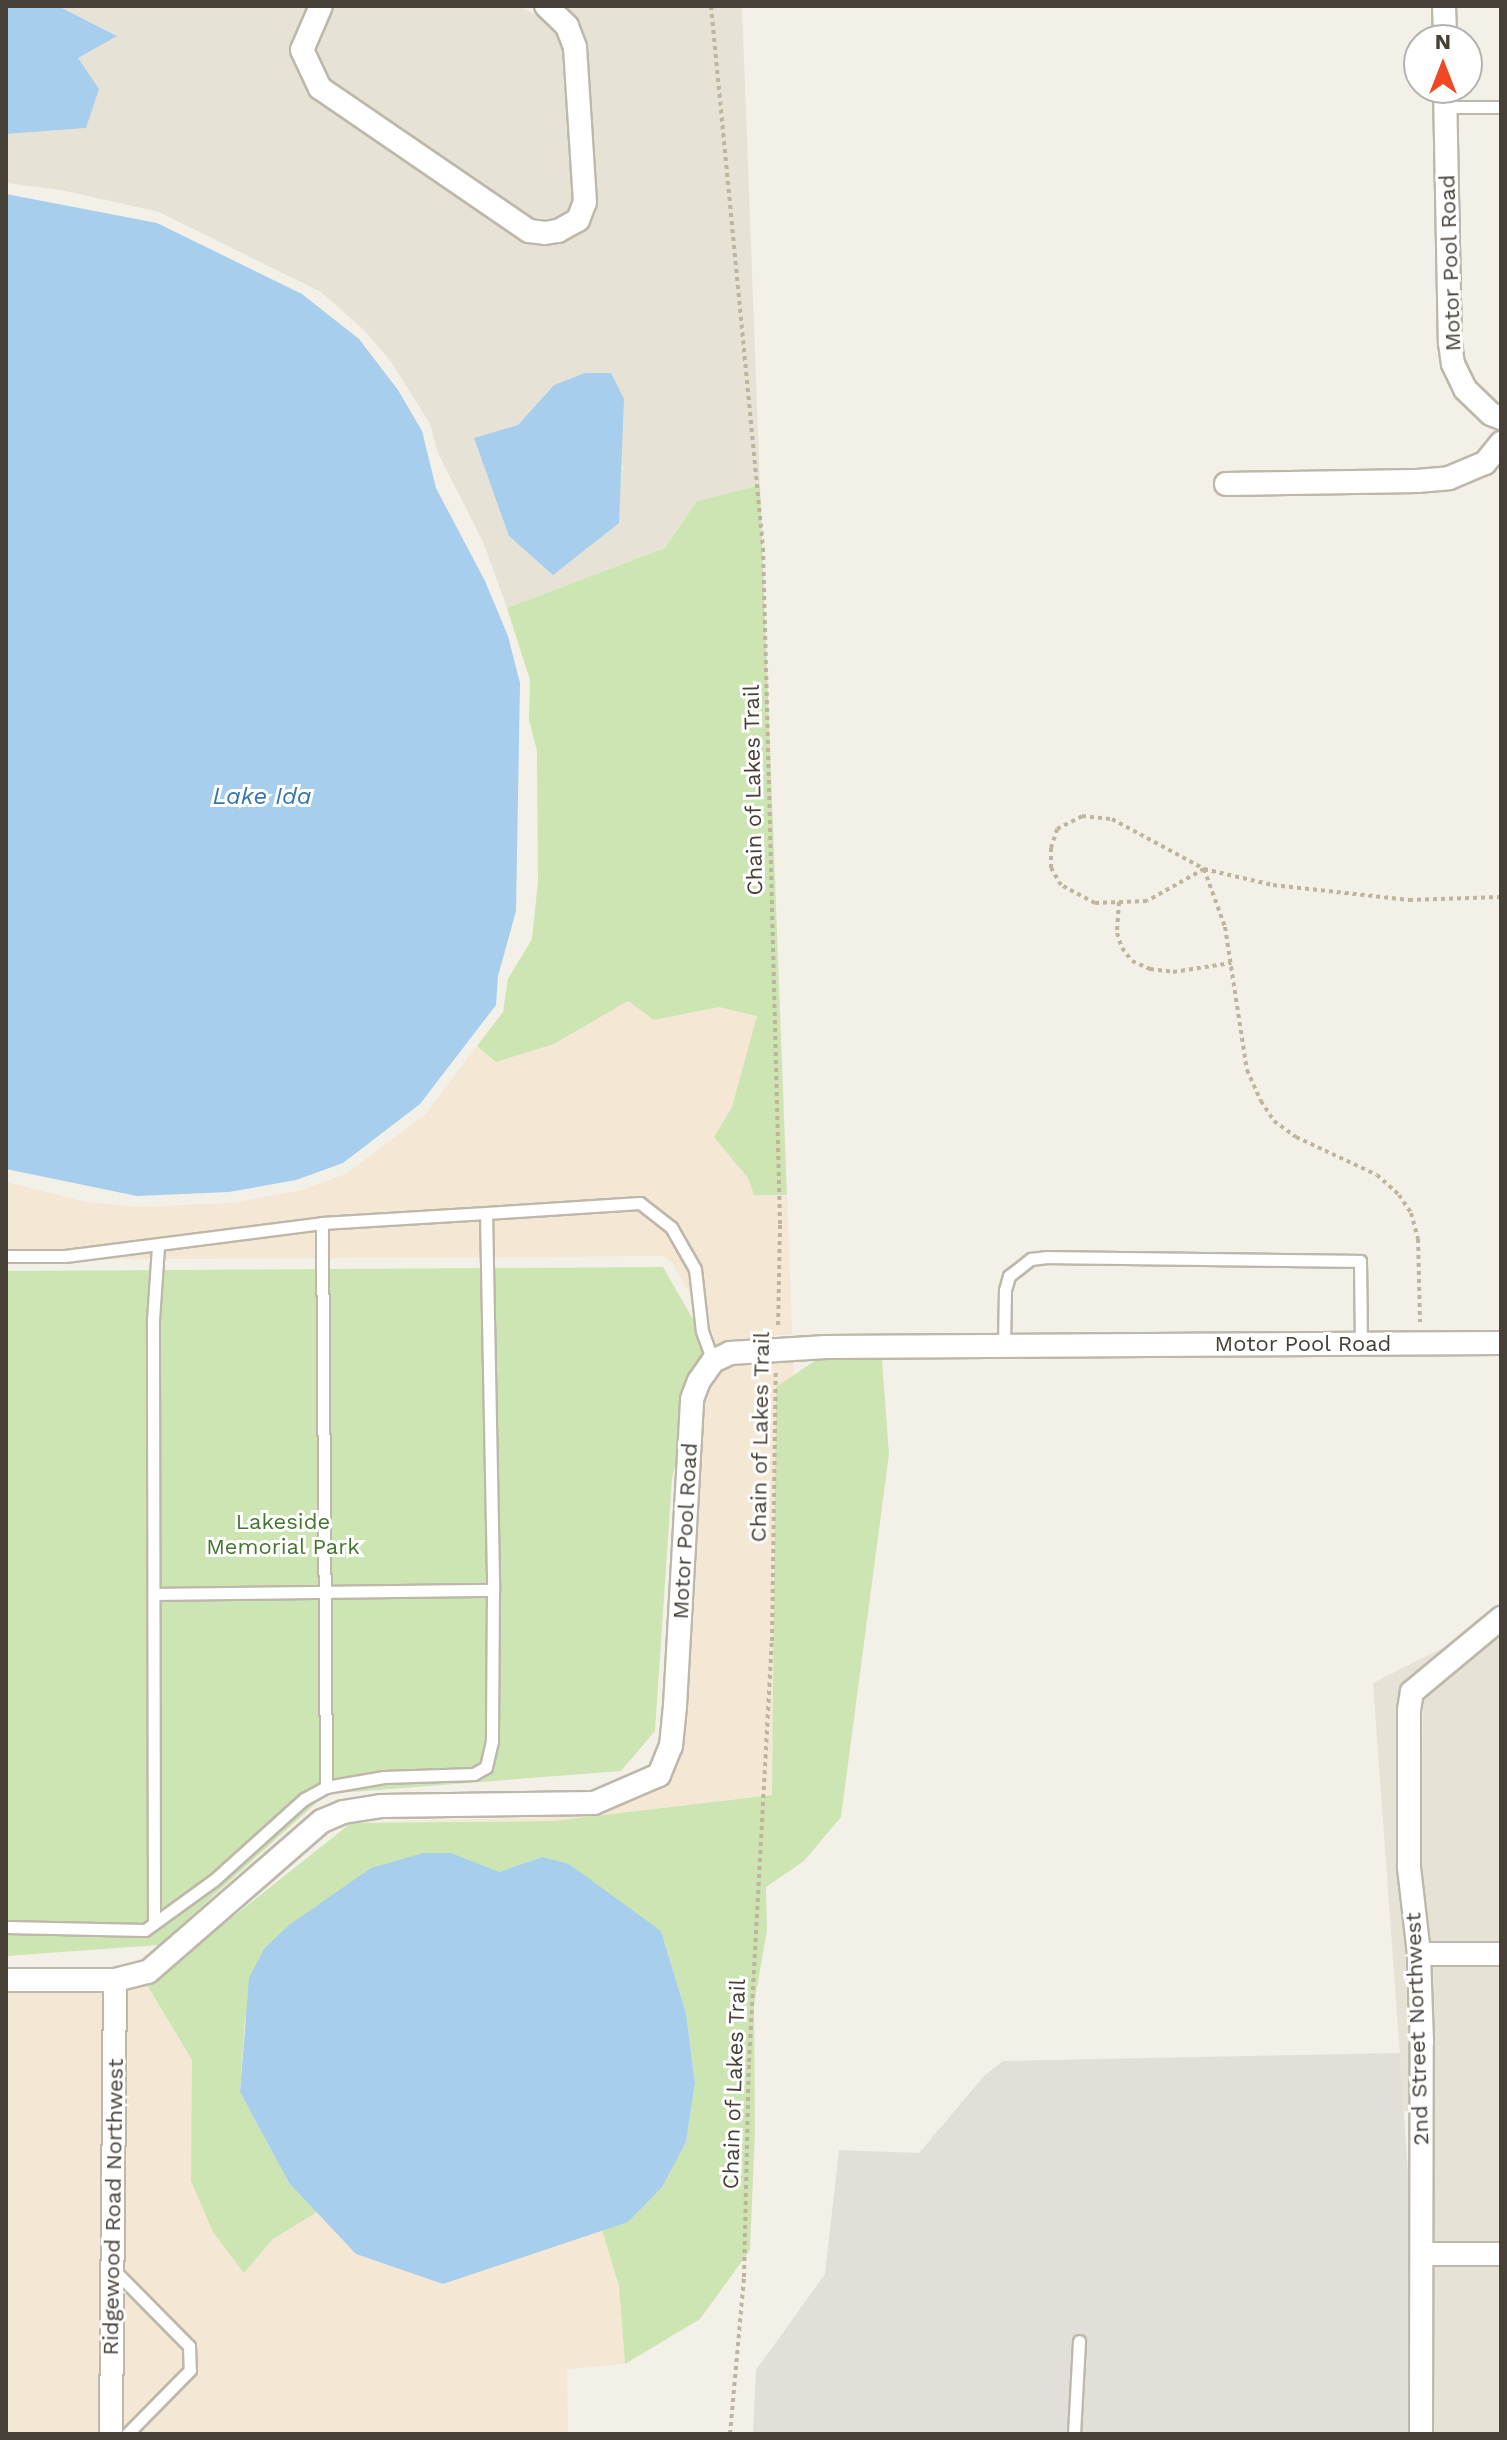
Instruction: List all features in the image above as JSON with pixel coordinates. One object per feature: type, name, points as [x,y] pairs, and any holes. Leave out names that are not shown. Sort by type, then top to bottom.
[{"type":"street","points":[[321,6],[302,50],[320,88],[529,231],[545,233],[558,231],[578,220],[585,202],[575,47],[567,26],[547,7]]},
{"type":"street","name":"Motor Pool Road","points":[[1445,104],[1451,353],[1465,389],[1491,414],[1501,418]]},
{"type":"street","points":[[1226,484],[1449,478],[1485,463],[1501,443]]},
{"type":"street","name":"Motor Pool Road","points":[[6,1980],[115,1980],[148,1972],[322,1821],[343,1812],[381,1806],[594,1803],[659,1775],[671,1746],[675,1706],[692,1399],[699,1381],[713,1361],[730,1353],[776,1347],[1501,1343]]},
{"type":"street","name":"2nd Street Northwest","points":[[1421,2434],[1424,2254],[1419,1954],[1409,1867],[1409,1710],[1412,1692],[1501,1618]]},
{"type":"street","points":[[1419,1954],[1501,1954]]},
{"type":"street","name":"Ridgewood Road Northwest","points":[[111,2434],[115,1980]]},
{"type":"street","points":[[1424,2254],[1501,2254]]},
{"type":"lane","points":[[6,1256],[65,1256],[158,1247],[322,1223],[640,1203],[671,1227],[695,1269],[702,1331],[713,1361]]},
{"type":"lane","points":[[6,1927],[145,1930],[214,1880],[304,1799],[326,1787],[384,1777],[474,1774],[486,1767],[492,1741],[493,1590],[486,1213]]},
{"type":"lane","points":[[322,1223],[326,1787]]},
{"type":"lane","points":[[154,1923],[156,1594],[153,1320],[158,1247]]},
{"type":"lane","points":[[1004,1346],[1005,1290],[1009,1276],[1031,1259],[1047,1257],[1360,1261],[1361,1344]]},
{"type":"lane","points":[[156,1594],[493,1590]]},
{"type":"lane","points":[[112,2269],[189,2346],[190,2370],[127,2434]]},
{"type":"lane","points":[[1074,2434],[1079,2341]]},
{"type":"path","name":"Chain of Lakes Trail","points":[[711,6],[763,548],[780,1225],[772,1641],[749,2062],[744,2277],[730,2434]]},
{"type":"path","points":[[1204,869],[1147,901],[1095,903],[1061,885],[1051,868],[1051,848],[1057,829],[1082,816],[1112,819],[1204,869],[1273,885],[1347,896],[1409,900],[1501,897]]},
{"type":"path","points":[[1204,869],[1225,927],[1247,1070],[1274,1121],[1296,1137],[1377,1175],[1399,1195],[1411,1213],[1421,1264],[1420,1344]]},
{"type":"path","points":[[1119,902],[1117,933],[1122,948],[1132,961],[1150,969],[1173,972],[1231,963]]},
{"type":"shaded area","points":[[58,6],[308,6],[291,44],[292,56],[314,99],[523,242],[544,246],[559,244],[584,232],[596,201],[587,46],[578,21],[564,6],[742,6],[760,485],[697,501],[665,548],[507,608],[484,544],[438,453],[430,424],[392,363],[364,330],[321,292],[159,212],[61,190],[6,183],[6,134],[86,128],[77,58],[116,35]],"holes":[[[553,386],[624,469],[475,438],[518,425]]]},
{"type":"shaded area","points":[[334,6],[518,6],[542,18],[558,34],[564,50],[573,200],[570,211],[555,219],[533,218],[329,79],[315,50]]},
{"type":"shaded area","points":[[628,1001],[654,1020],[719,1007],[758,1016],[732,1107],[714,1137],[748,1178],[754,1194],[787,1195],[792,1334],[729,1340],[715,1346],[714,1335],[671,1261],[663,1256],[6,1260],[6,1182],[86,1202],[138,1207],[231,1203],[298,1191],[346,1174],[426,1114],[477,1046],[496,1062],[555,1044]]},
{"type":"shaded area","points":[[793,1360],[794,1375],[776,1388],[772,1795],[553,1821],[361,1822],[594,1816],[647,1796],[668,1783],[682,1750],[687,1708],[703,1402],[721,1372],[733,1365]]},
{"type":"shaded area","points":[[1501,1599],[1413,1674],[1401,1689],[1398,1709],[1397,1867],[1407,1955],[1410,2042],[1410,2111],[1404,2111],[1373,1683],[1444,1647]]},
{"type":"shaded area","points":[[1501,1635],[1501,1941],[1429,1941],[1420,1866],[1423,1699]]},
{"type":"shaded area","points":[[1430,1967],[1501,1967],[1501,2241],[1435,2241]]},
{"type":"shaded area","points":[[147,1985],[192,2060],[194,2102],[244,2273],[273,2239],[317,2212],[356,2254],[443,2284],[602,2230],[619,2286],[625,2364],[567,2369],[568,2434],[122,2434],[127,1990]]},
{"type":"shaded area","points":[[6,1993],[104,1993],[99,2434],[6,2434]]},
{"type":"shaded area","points":[[1400,2053],[1411,2219],[1409,2434],[753,2434],[756,2370],[825,2274],[839,2150],[919,2153],[984,2076],[1003,2061]]},
{"type":"shaded area","points":[[1435,2267],[1501,2267],[1501,2434],[1432,2434]]},
{"type":"green space","points":[[760,485],[787,1195],[754,1195],[748,1178],[714,1137],[732,1107],[757,1016],[719,1007],[654,1020],[628,1001],[554,1044],[496,1062],[477,1046],[503,1012],[508,979],[532,939],[538,881],[537,751],[529,720],[530,680],[507,608],[665,548],[697,501]]},
{"type":"green space","name":"Lakeside Memorial Park","points":[[663,1267],[706,1342],[672,1479],[655,1731],[621,1771],[326,1794],[159,1945],[6,1956],[6,1271]]},
{"type":"green space","points":[[816,1360],[882,1360],[889,1454],[841,1817],[804,1861],[766,1887],[767,1930],[754,2005],[755,2131],[750,2250],[700,2319],[625,2364],[619,2286],[602,2230],[628,2222],[686,2142],[695,2083],[686,2013],[661,1931],[542,1857],[499,1872],[371,1868],[334,1897],[245,2018],[240,2092],[289,2183],[317,2212],[273,2239],[244,2273],[213,2232],[191,2181],[192,2060],[147,1985],[351,1823],[553,1821],[772,1795],[776,1387]]},
{"type":"water","points":[[6,6],[58,6],[117,36],[78,58],[99,89],[86,128],[6,134]]},
{"type":"water","name":"Lake Ida","points":[[6,194],[157,223],[302,294],[359,339],[398,390],[422,431],[436,488],[485,581],[508,636],[520,683],[516,911],[498,976],[496,1005],[420,1104],[343,1163],[296,1180],[229,1192],[137,1196],[6,1169]]},
{"type":"water","points":[[585,373],[611,373],[624,399],[619,523],[553,575],[509,536],[474,438],[518,425],[554,385]]},
{"type":"water","points":[[423,1853],[451,1853],[499,1872],[542,1857],[569,1864],[661,1931],[686,2013],[695,2083],[686,2142],[662,2187],[628,2222],[443,2284],[356,2254],[289,2183],[240,2092],[249,1978],[264,1949],[289,1925],[371,1868]]}]
